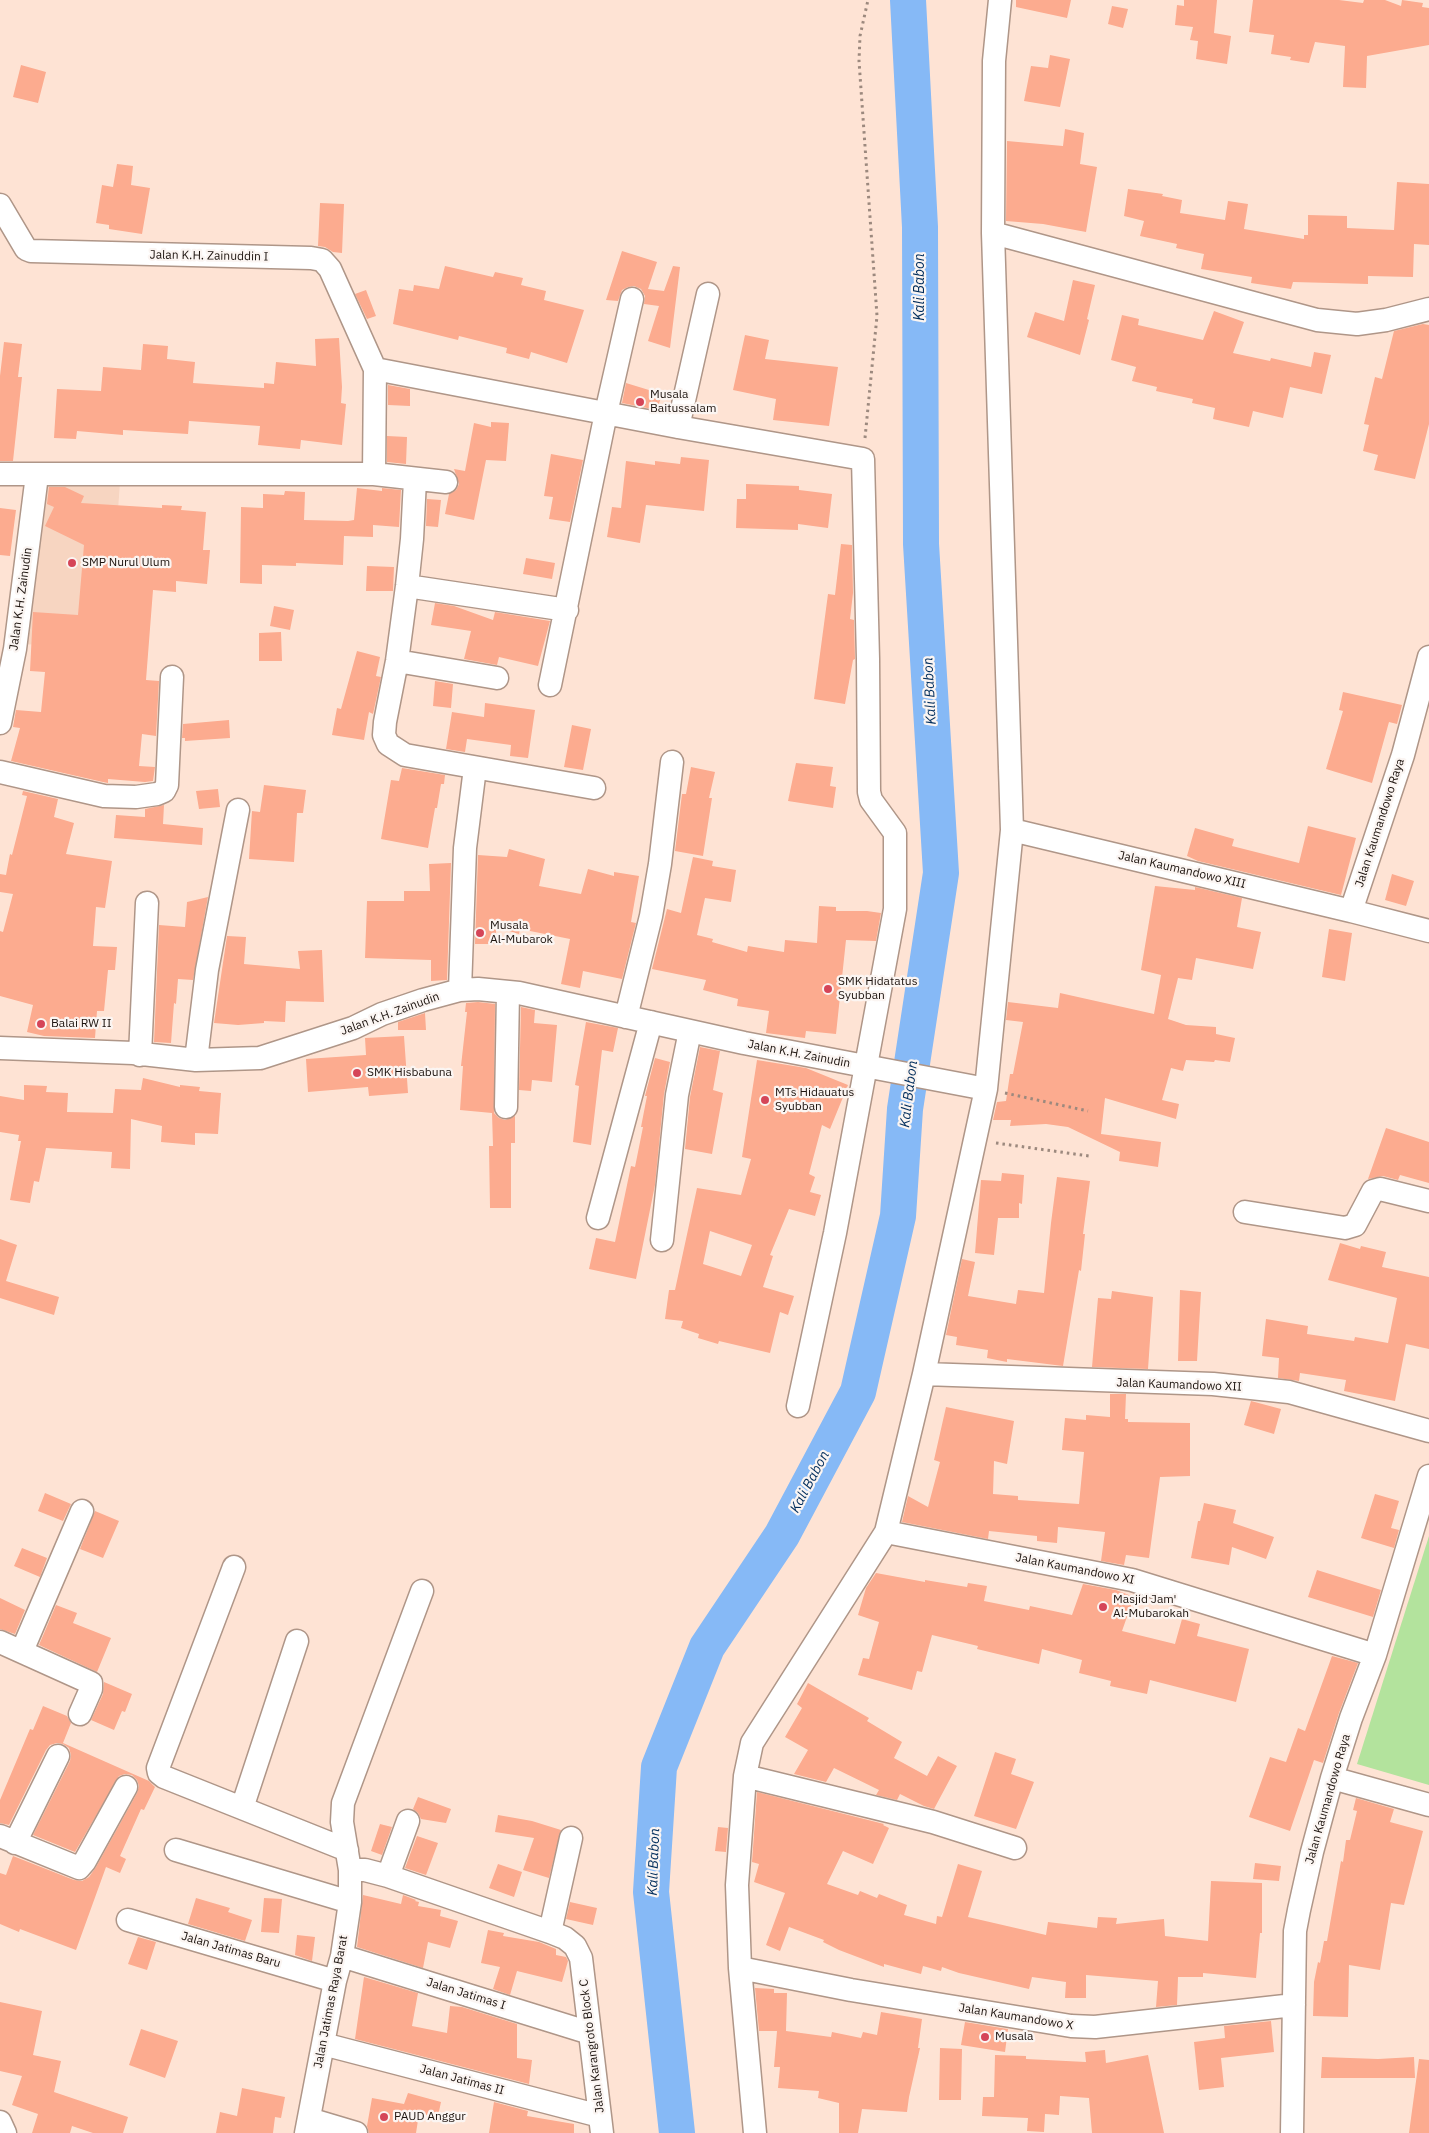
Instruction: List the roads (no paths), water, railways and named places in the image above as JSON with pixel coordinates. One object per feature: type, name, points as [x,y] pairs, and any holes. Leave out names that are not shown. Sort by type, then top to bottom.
[{"type":"street","points":[[755,2133],[740,1968],[737,1885],[745,1776],[752,1743],[886,1532],[924,1374],[975,1140],[983,1088],[1012,830],[993,233],[994,61],[1000,0]]},
{"type":"street","name":"Jalan K.H. Zainuddin I","points":[[0,205],[26,249],[31,252],[311,258],[322,260],[330,269],[375,369]]},
{"type":"street","points":[[993,233],[1317,320],[1357,324],[1386,320],[1429,309]]},
{"type":"street","points":[[678,427],[708,294]]},
{"type":"street","points":[[550,685],[567,610],[606,413],[632,299]]},
{"type":"street","points":[[374,474],[375,369],[678,427],[862,459],[868,659],[869,792],[871,800],[893,830],[895,838],[895,909],[835,1233],[798,1406]]},
{"type":"street","points":[[0,474],[374,474],[446,482]]},
{"type":"street","name":"Jalan K.H. Zainudin","points":[[0,722],[15,649],[38,475]]},
{"type":"street","points":[[415,480],[407,586],[397,661],[385,722],[384,735],[388,744],[405,755],[594,788]]},
{"type":"street","points":[[407,586],[567,610]]},
{"type":"street","points":[[397,661],[497,678]]},
{"type":"street","name":"Jalan Kaumandowo Raya","points":[[1351,911],[1403,755],[1429,661]]},
{"type":"street","points":[[0,772],[104,796],[157,794],[164,791],[167,785],[172,677]]},
{"type":"street","points":[[626,1017],[651,916],[660,864],[672,762]]},
{"type":"street","points":[[460,990],[465,848],[475,768]]},
{"type":"street","points":[[196,1060],[207,970],[238,810]]},
{"type":"street","name":"Jalan Kaumandowo XIII","points":[[1012,830],[1351,911]]},
{"type":"street","points":[[140,1055],[147,903]]},
{"type":"street","points":[[1351,911],[1429,931]]},
{"type":"street","name":"Jalan K.H. Zainudin","points":[[0,1048],[140,1055],[196,1060],[260,1058],[353,1028],[382,1014],[424,1000],[460,990],[478,989],[508,992],[866,1067],[983,1088]]},
{"type":"street","points":[[506,1107],[508,992]]},
{"type":"street","points":[[598,1218],[651,1022]]},
{"type":"street","points":[[662,1240],[677,1095],[690,1031]]},
{"type":"street","points":[[1244,1212],[1345,1228],[1355,1225],[1373,1191],[1380,1189],[1429,1201]]},
{"type":"street","name":"Jalan Kaumandowo XII","points":[[924,1374],[1213,1384],[1289,1392],[1429,1431]]},
{"type":"street","name":"Jalan Kaumandowo Raya","points":[[1292,2133],[1295,1930],[1312,1852],[1332,1778],[1351,1718],[1375,1655],[1429,1476]]},
{"type":"street","points":[[22,1651],[82,1511]]},
{"type":"street","name":"Jalan Kaumandowo XI","points":[[886,1532],[1132,1580],[1375,1655]]},
{"type":"street","points":[[234,1567],[158,1768],[159,1773],[164,1777],[242,1808],[365,1870],[388,1876],[550,1932],[571,1838]]},
{"type":"street","name":"Jalan Jatimas Raya Barat","points":[[308,2126],[335,1981],[342,1956],[350,1902],[348,1860],[342,1822],[343,1803],[422,1591]]},
{"type":"street","points":[[242,1808],[298,1641]]},
{"type":"street","points":[[0,1642],[91,1683],[91,1689],[80,1714]]},
{"type":"street","points":[[58,1756],[8,1839],[78,1868],[126,1787]]},
{"type":"street","points":[[745,1776],[934,1822],[1015,1848]]},
{"type":"street","points":[[1332,1778],[1429,1805]]},
{"type":"street","points":[[388,1876],[408,1821]]},
{"type":"street","points":[[176,1850],[350,1902]]},
{"type":"street","name":"Jalan Jatimas Baru","points":[[128,1920],[335,1981]]},
{"type":"street","name":"Jalan Karangroto Block C","points":[[550,1932],[565,1938],[574,1946],[582,1958],[601,2125]]},
{"type":"street","name":"Jalan Jatimas I","points":[[342,1956],[590,2032]]},
{"type":"street","name":"Jalan Kaumandowo X","points":[[740,1968],[851,1990],[1071,2026],[1095,2027],[1294,2005]]},
{"type":"street","name":"Jalan Jatimas II","points":[[323,2044],[601,2125]]},
{"type":"street","points":[[0,2122],[5,2133]]},
{"type":"street","points":[[308,2126],[356,2133]]},
{"type":"waterway","name":"Kali Babon","points":[[677,2133],[651,1892],[659,1767],[707,1647],[782,1535],[858,1392],[898,1216],[905,1109],[941,873],[921,544],[920,227],[908,0]]},
{"type":"place","name":"Musala Baitussalam","points":[[640,402]]},
{"type":"place","name":"SMP Nurul Ulum","points":[[72,563]]},
{"type":"place","name":"Musala Al-Mubarok","points":[[480,933]]},
{"type":"place","name":"SMK Hidatatus Syubban","points":[[828,989]]},
{"type":"place","name":"Balai RW II","points":[[41,1024]]},
{"type":"place","name":"SMK Hisbabuna","points":[[357,1073]]},
{"type":"place","name":"MTs Hidauatus Syubban","points":[[765,1100]]},
{"type":"place","name":"Masjid Jam' Al-Mubarokah","points":[[1103,1607]]},
{"type":"place","name":"Musala","points":[[985,2037]]},
{"type":"place","name":"PAUD Anggur","points":[[384,2117]]}]
